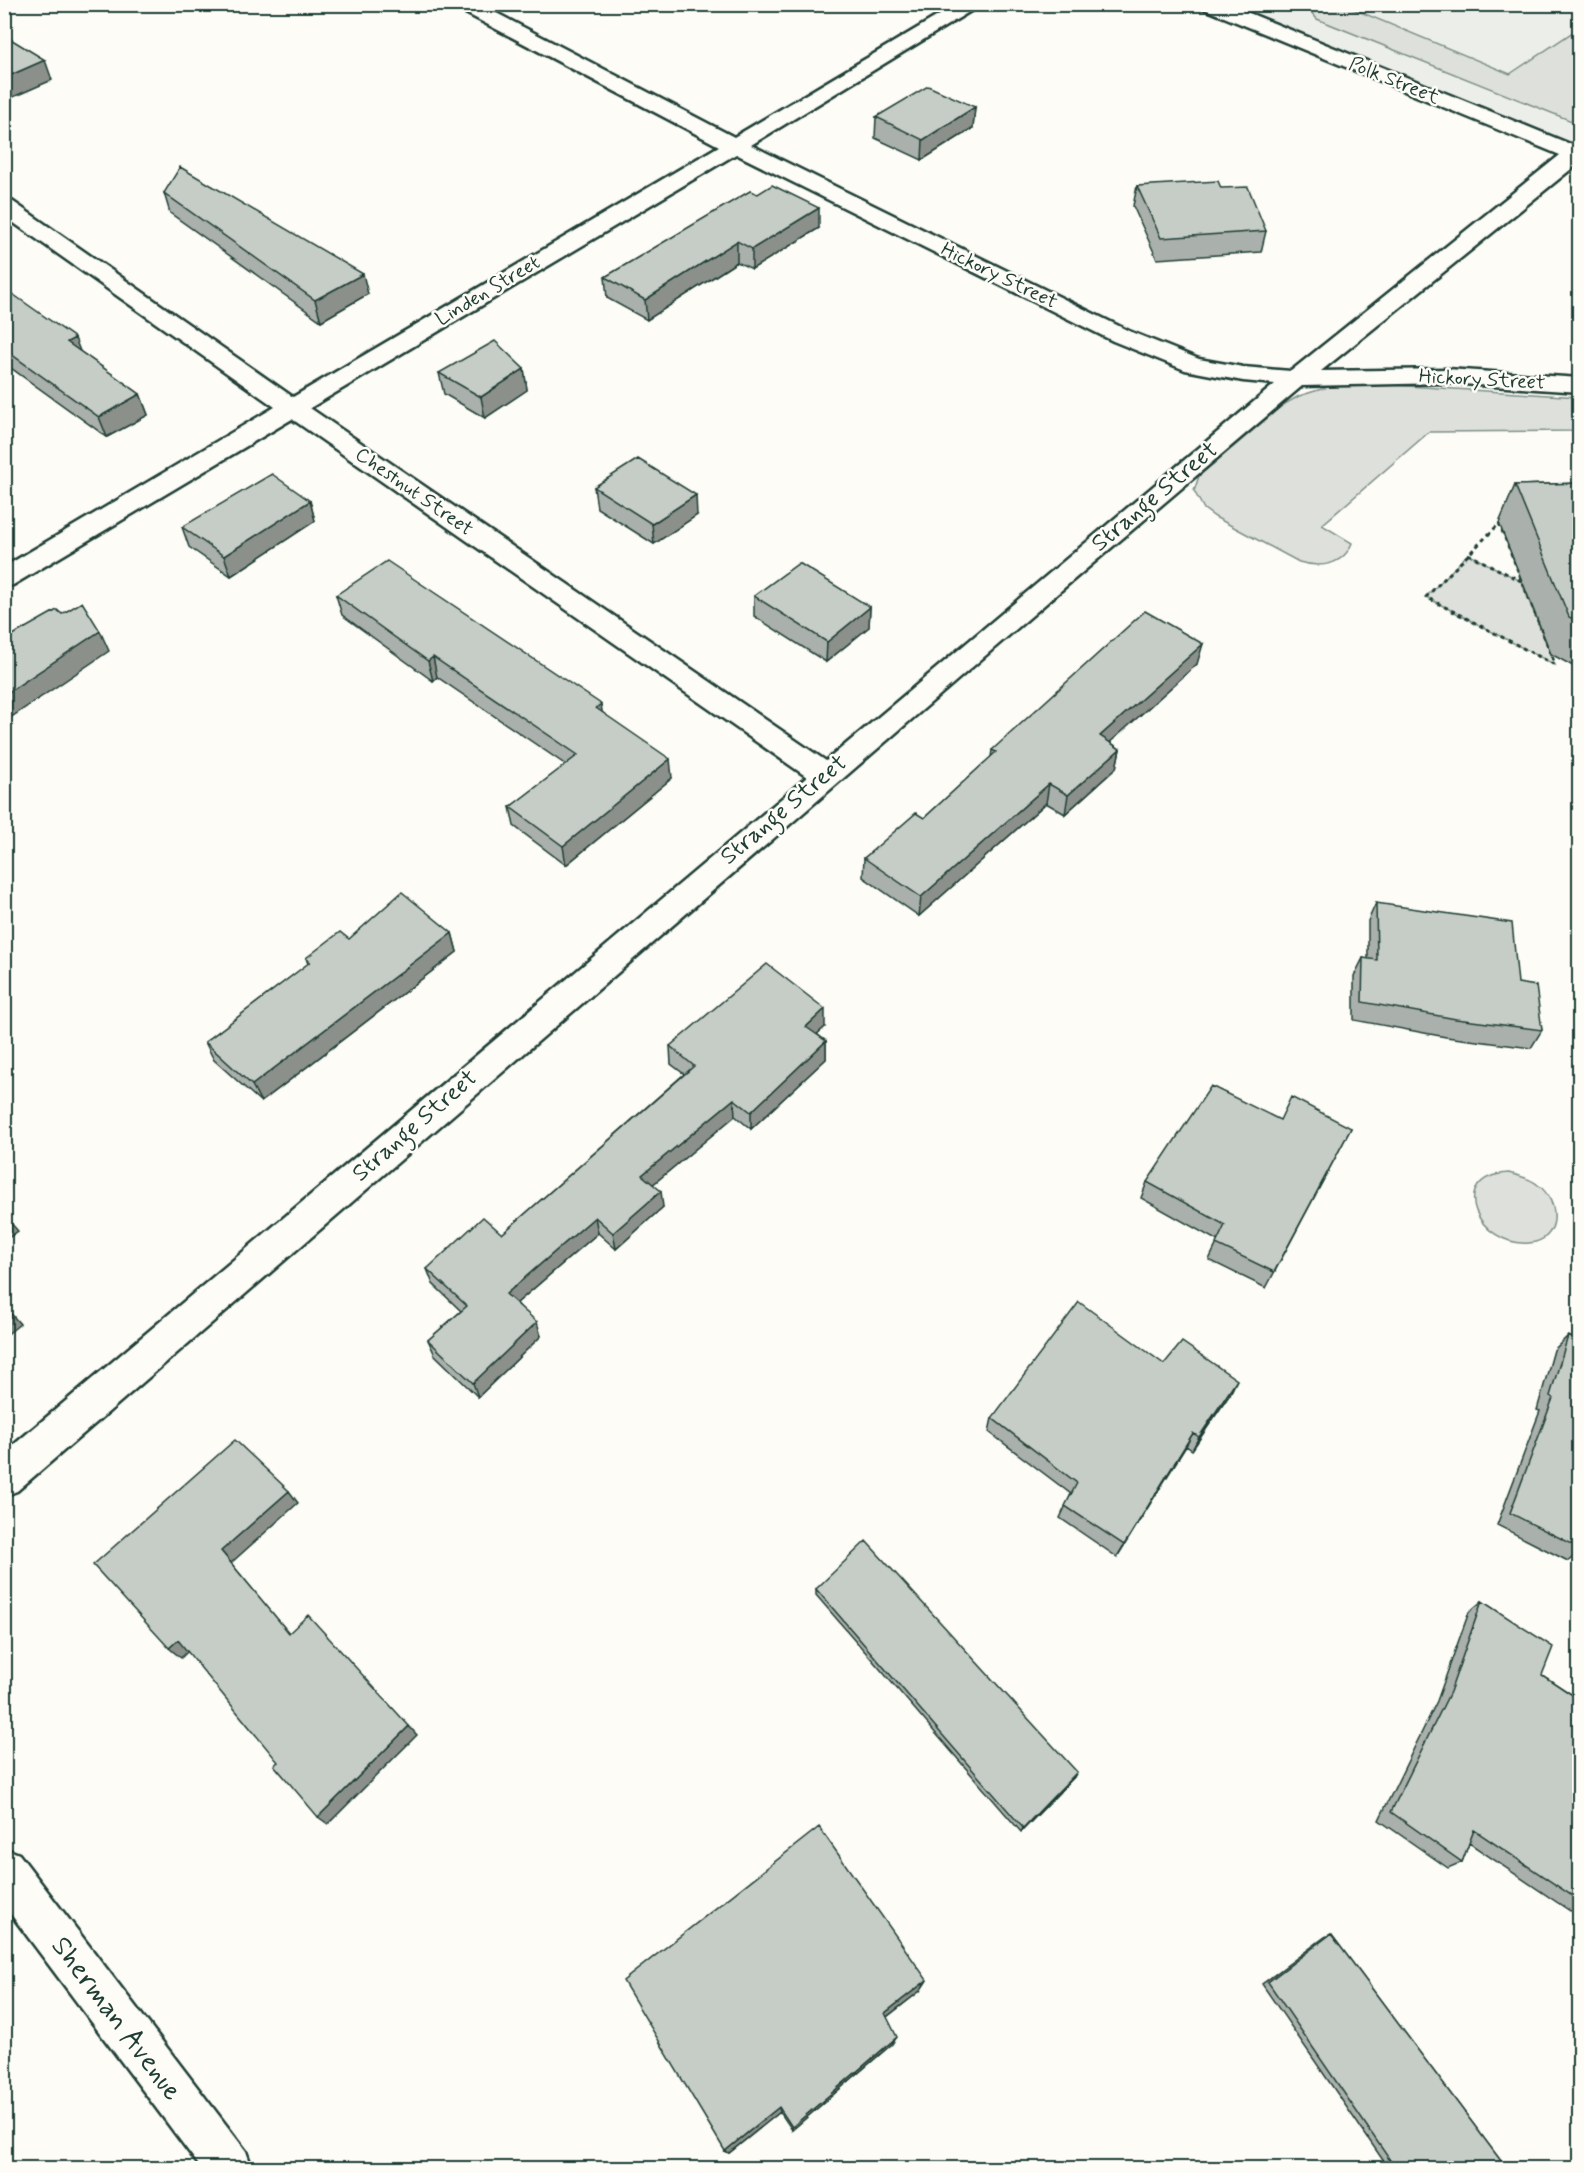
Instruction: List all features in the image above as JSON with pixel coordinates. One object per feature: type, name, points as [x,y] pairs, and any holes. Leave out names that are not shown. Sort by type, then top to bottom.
[{"type":"street","name":"Hickory Street","points":[[462,4],[735,145],[1131,340],[1193,365],[1243,374],[1296,379],[1447,376],[1580,385]]},
{"type":"street","name":"Linden Street","points":[[4,579],[973,4]]},
{"type":"street","name":"Polk Street","points":[[1209,4],[1577,155]]},
{"type":"street","name":"Strange Street","points":[[4,1478],[825,775],[1296,379],[1577,155]]},
{"type":"street","name":"Chestnut Street","points":[[4,206],[825,775]]},
{"type":"street","name":"Sherman Avenue","points":[[4,1869],[228,2169]]},
{"type":"path","points":[[1499,523],[1555,665],[1426,597],[1499,523],[1505,520]]},
{"type":"path","points":[[1468,554],[1521,581]]},
{"type":"shaded area","points":[[1209,5],[1579,5],[1579,156]]},
{"type":"shaded area","points":[[1318,5],[1360,5],[1353,9],[1510,74],[1579,28],[1579,124],[1317,19],[1311,12]]},
{"type":"shaded area","points":[[1376,384],[1579,397],[1579,431],[1429,432],[1322,525],[1352,543],[1343,557],[1323,565],[1299,562],[1204,509],[1194,491],[1199,476],[1283,405],[1299,396],[1328,387]]},
{"type":"shaded area","points":[[1468,554],[1521,581],[1555,665],[1426,597]]},
{"type":"shaded area","points":[[1509,1173],[1535,1183],[1551,1200],[1554,1210],[1552,1228],[1540,1240],[1529,1243],[1511,1241],[1495,1234],[1483,1223],[1476,1211],[1474,1198],[1478,1186],[1489,1177]]},
{"type":"building","points":[[4,35],[45,60],[4,78]]},
{"type":"building","points":[[928,86],[975,107],[923,140],[876,117]]},
{"type":"building","points":[[180,167],[363,274],[315,300],[164,193]]},
{"type":"building","points":[[1218,181],[1221,188],[1248,187],[1266,231],[1161,238],[1137,186]]},
{"type":"building","points":[[772,185],[819,208],[752,249],[737,241],[645,300],[605,277],[750,191],[758,194]]},
{"type":"building","points":[[4,288],[75,338],[67,342],[140,394],[99,417],[4,349]]},
{"type":"building","points":[[495,341],[524,369],[481,397],[439,373]]},
{"type":"building","points":[[638,459],[696,495],[652,524],[594,487]]},
{"type":"building","points":[[272,474],[310,501],[224,556],[182,527]]},
{"type":"building","points":[[1580,483],[1580,622],[1569,617],[1515,485]]},
{"type":"building","points":[[387,561],[601,704],[596,708],[670,759],[563,846],[510,807],[578,755],[433,657],[428,661],[336,595]]},
{"type":"building","points":[[799,563],[870,607],[827,642],[754,596]]},
{"type":"building","points":[[82,602],[100,631],[4,695],[4,649],[8,647],[4,644],[4,640],[57,610],[62,614]]},
{"type":"building","points":[[1145,611],[1203,644],[1100,736],[1120,749],[1068,795],[1049,784],[921,897],[864,858],[916,813],[924,818],[996,752],[992,750]]},
{"type":"building","points":[[402,892],[452,933],[252,1085],[205,1042],[310,962],[306,958],[340,932],[349,939]]},
{"type":"building","points":[[1376,903],[1512,923],[1518,983],[1536,986],[1542,1030],[1456,1019],[1362,1002],[1363,958],[1377,960]]},
{"type":"building","points":[[767,964],[825,1009],[806,1027],[826,1041],[751,1112],[734,1099],[642,1175],[661,1191],[613,1233],[595,1217],[506,1294],[537,1322],[473,1383],[428,1340],[467,1306],[427,1269],[483,1217],[502,1234],[694,1066],[670,1046]]},
{"type":"building","points":[[1211,1086],[1280,1120],[1291,1097],[1351,1128],[1274,1272],[1216,1244],[1225,1225],[1147,1182]]},
{"type":"building","points":[[1079,1302],[1164,1364],[1182,1342],[1237,1380],[1199,1437],[1193,1433],[1124,1545],[1065,1506],[1077,1483],[992,1418]]},
{"type":"building","points":[[1568,1336],[1580,1341],[1580,1548],[1510,1513],[1553,1398],[1550,1396]]},
{"type":"building","points":[[235,1440],[289,1491],[221,1551],[289,1633],[308,1615],[409,1726],[318,1817],[274,1765],[278,1762],[178,1640],[169,1648],[93,1565]]},
{"type":"building","points":[[866,1541],[1077,1772],[1023,1828],[816,1589]]},
{"type":"building","points":[[1482,1601],[1553,1647],[1542,1675],[1580,1700],[1580,1901],[1474,1830],[1462,1862],[1391,1812],[1450,1692]]},
{"type":"building","points":[[819,1827],[927,1980],[885,2013],[897,2037],[792,2127],[779,2107],[725,2151],[623,1981]]},
{"type":"building","points":[[1331,1934],[1507,2169],[1396,2169],[1268,1982]]}]
